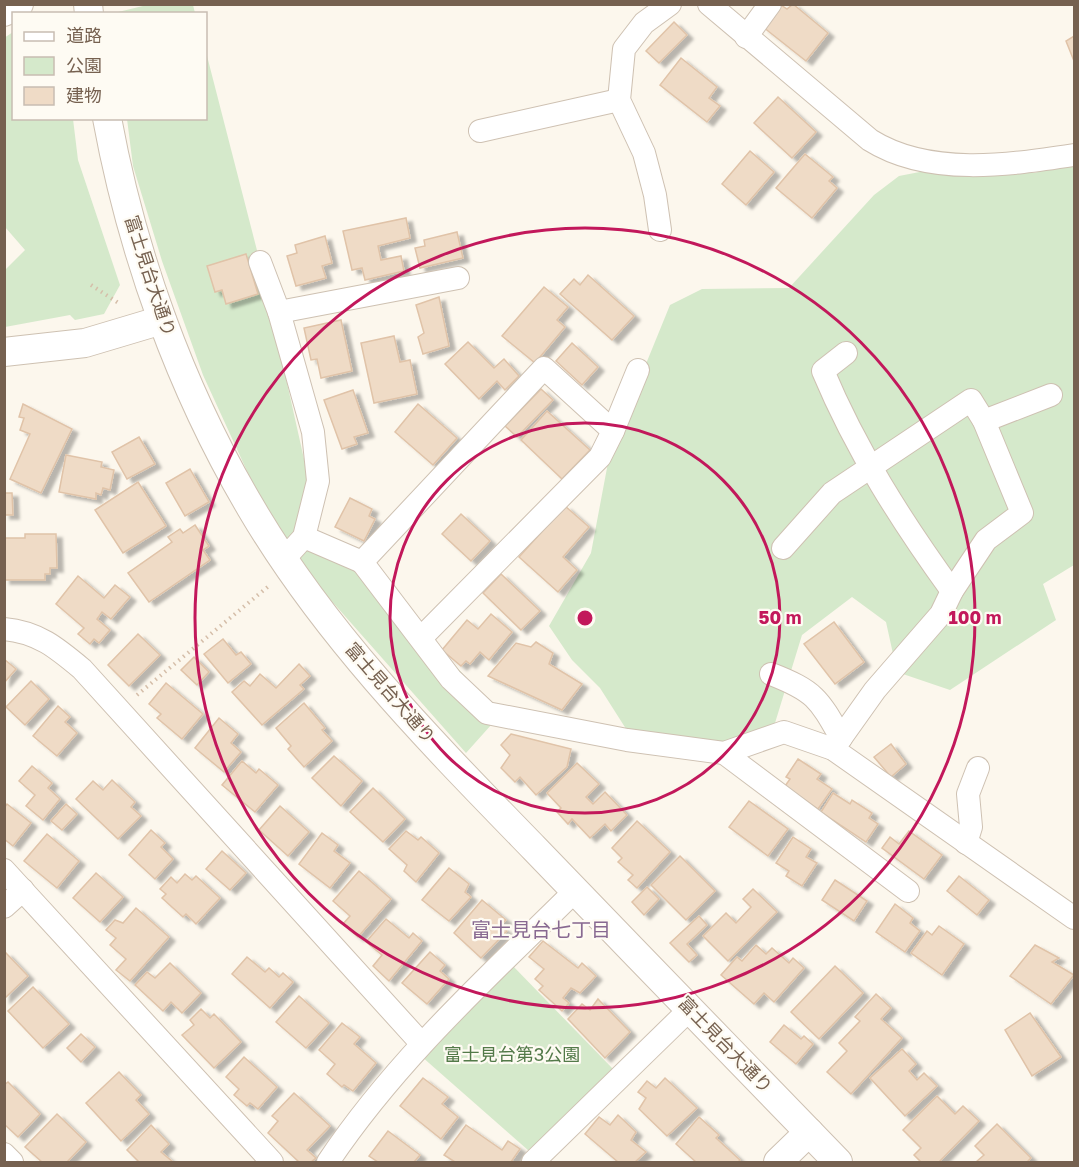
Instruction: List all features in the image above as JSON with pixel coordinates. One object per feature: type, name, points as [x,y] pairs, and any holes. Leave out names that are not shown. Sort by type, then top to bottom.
[{"type":"street","points":[[4,12],[19,4]]},
{"type":"street","points":[[660,230],[655,195],[644,153],[619,100],[624,50],[644,22],[670,4]]},
{"type":"street","points":[[709,4],[870,140],[886,150],[934,161],[999,166],[1074,155]]},
{"type":"street","points":[[747,36],[770,4]]},
{"type":"street","points":[[480,131],[619,100]]},
{"type":"street","name":"富士見台大通り","points":[[107,120],[115,160],[162,320],[203,418],[250,508],[284,559],[357,658],[450,762],[838,1162]]},
{"type":"street","points":[[260,262],[279,312],[313,432],[318,481],[304,537],[284,559]]},
{"type":"street","points":[[279,312],[458,278]]},
{"type":"street","points":[[4,352],[85,344],[162,320]]},
{"type":"street","points":[[846,353],[823,371],[870,468],[952,591]]},
{"type":"street","points":[[362,562],[544,369],[614,430]]},
{"type":"street","points":[[421,638],[600,457],[614,430],[638,370]]},
{"type":"street","points":[[984,421],[1051,395]]},
{"type":"street","points":[[783,548],[832,493],[970,400],[984,421],[1022,513],[986,540],[952,591],[941,614],[875,690],[837,744]]},
{"type":"street","points":[[304,537],[362,562],[451,679],[487,713],[627,740],[724,753],[784,732],[837,744],[966,843],[1074,918]]},
{"type":"street","points":[[4,629],[23,631],[46,639],[82,669],[421,1043]]},
{"type":"street","points":[[771,674],[798,684],[827,710],[837,744]]},
{"type":"street","points":[[724,753],[908,891]]},
{"type":"street","points":[[966,843],[971,827],[968,794],[978,768]]},
{"type":"street","points":[[4,870],[272,1162]]},
{"type":"street","points":[[4,907],[23,890]]},
{"type":"street","points":[[328,1162],[381,1089],[421,1043],[575,891]]},
{"type":"street","points":[[533,1162],[690,1009]]},
{"type":"street","points":[[778,1162],[809,1132]]},
{"type":"street","points":[[4,1154],[12,1162]]},
{"type":"path","points":[[91,285],[122,305]]},
{"type":"path","points":[[119,710],[271,584]]},
{"type":"green space","points":[[147,5],[193,5],[195,12],[118,12]]},
{"type":"green space","points":[[12,33],[12,120],[73,120],[78,160],[120,285],[104,314],[75,320],[70,315],[5,327],[5,270],[25,250],[5,227],[4,38]]},
{"type":"green space","points":[[207,56],[260,262],[308,477],[304,536],[368,569],[500,715],[466,753],[306,572],[258,495],[203,375],[162,261],[133,166],[127,120],[207,120]]},
{"type":"green space","points":[[1074,163],[1074,565],[1043,584],[1056,620],[950,690],[897,672],[886,622],[852,597],[802,635],[775,723],[741,747],[628,732],[600,688],[572,660],[549,626],[591,553],[610,452],[670,305],[702,289],[789,288],[874,195],[899,176],[935,169],[1034,173]]},
{"type":"green space","name":"富士見台第3公園","points":[[512,965],[613,1069],[529,1151],[421,1056]]},
{"type":"building","points":[[793,4],[828,33],[806,61],[763,27],[781,5],[787,9]]},
{"type":"building","points":[[674,22],[687,35],[659,63],[646,51]]},
{"type":"building","points":[[1074,36],[1074,61],[1066,41]]},
{"type":"building","points":[[681,58],[717,87],[709,98],[720,106],[707,122],[660,85]]},
{"type":"building","points":[[778,97],[816,132],[792,158],[754,123]]},
{"type":"building","points":[[750,151],[774,172],[746,205],[722,184]]},
{"type":"building","points":[[805,154],[833,177],[829,181],[837,188],[812,218],[776,188]]},
{"type":"building","points":[[406,218],[410,238],[378,246],[381,260],[401,256],[404,271],[365,280],[362,268],[352,270],[343,231]]},
{"type":"building","points":[[457,232],[463,258],[420,268],[415,248],[425,246],[424,240]]},
{"type":"building","points":[[325,236],[332,263],[322,266],[326,278],[296,286],[287,256],[297,253],[295,245]]},
{"type":"building","points":[[246,254],[258,294],[226,304],[222,290],[215,292],[207,266]]},
{"type":"building","points":[[588,275],[634,316],[612,340],[560,294],[574,279],[580,285]]},
{"type":"building","points":[[544,287],[568,307],[557,320],[565,327],[535,363],[502,336]]},
{"type":"building","points":[[439,297],[449,346],[423,354],[418,337],[424,333],[416,305]]},
{"type":"building","points":[[341,320],[352,371],[321,378],[317,359],[311,360],[304,328]]},
{"type":"building","points":[[394,336],[400,362],[410,360],[417,394],[374,403],[361,343]]},
{"type":"building","points":[[468,342],[494,368],[504,359],[519,376],[505,390],[497,381],[479,399],[445,364]]},
{"type":"building","points":[[572,343],[598,367],[582,385],[556,361]]},
{"type":"building","points":[[541,389],[553,400],[517,437],[505,426]]},
{"type":"building","points":[[353,390],[368,433],[354,437],[357,444],[342,449],[324,400]]},
{"type":"building","points":[[23,404],[72,429],[41,493],[10,479],[30,434],[20,430],[24,418],[19,417]]},
{"type":"building","points":[[418,404],[457,438],[433,465],[395,432]]},
{"type":"building","points":[[547,411],[590,450],[562,479],[521,440]]},
{"type":"building","points":[[139,437],[155,464],[127,479],[112,452]]},
{"type":"building","points":[[66,455],[102,462],[101,467],[114,470],[110,490],[103,488],[101,495],[96,493],[96,499],[59,492]]},
{"type":"building","points":[[190,469],[209,502],[185,516],[166,483]]},
{"type":"building","points":[[138,482],[166,526],[123,553],[95,510]]},
{"type":"building","points":[[4,493],[12,493],[13,515],[4,515]]},
{"type":"building","points":[[350,498],[372,509],[369,516],[375,519],[364,541],[335,527]]},
{"type":"building","points":[[565,506],[589,527],[563,557],[577,570],[558,592],[519,557]]},
{"type":"building","points":[[461,514],[490,541],[471,561],[442,534]]},
{"type":"building","points":[[195,525],[209,546],[203,550],[210,560],[149,602],[128,573],[172,542],[168,537],[180,529],[183,533]]},
{"type":"building","points":[[25,534],[56,534],[57,568],[50,568],[50,574],[45,574],[45,580],[4,580],[4,538],[25,538]]},
{"type":"building","points":[[501,574],[540,611],[521,630],[483,593]]},
{"type":"building","points":[[78,576],[104,598],[115,585],[130,597],[111,619],[102,612],[97,619],[110,630],[99,643],[94,639],[90,644],[78,634],[84,628],[56,604]]},
{"type":"building","points":[[491,614],[512,632],[489,660],[480,652],[470,664],[466,661],[461,666],[442,650],[467,620],[478,629]]},
{"type":"building","points":[[834,622],[864,662],[835,684],[804,644]]},
{"type":"building","points":[[138,634],[160,655],[129,686],[108,665]]},
{"type":"building","points":[[223,639],[236,655],[241,652],[251,664],[228,683],[204,654]]},
{"type":"building","points":[[536,642],[553,653],[549,664],[582,684],[562,710],[488,676],[516,643],[531,647]]},
{"type":"building","points":[[194,657],[209,672],[197,685],[181,670]]},
{"type":"building","points":[[4,659],[16,669],[4,683]]},
{"type":"building","points":[[299,664],[310,676],[300,685],[304,689],[262,725],[232,692],[244,681],[250,686],[260,674],[276,688]]},
{"type":"building","points":[[31,681],[49,699],[25,725],[6,707]]},
{"type":"building","points":[[166,683],[203,714],[182,739],[157,718],[161,714],[149,704]]},
{"type":"building","points":[[304,703],[325,728],[322,730],[332,741],[304,767],[288,749],[291,746],[276,728]]},
{"type":"building","points":[[58,706],[70,717],[65,722],[77,733],[57,756],[33,736]]},
{"type":"building","points":[[219,718],[238,734],[231,743],[241,752],[224,772],[195,748]]},
{"type":"building","points":[[511,734],[571,749],[567,767],[536,795],[520,777],[515,782],[501,768],[510,755],[501,745]]},
{"type":"building","points":[[891,744],[906,764],[891,777],[874,757]]},
{"type":"building","points":[[334,756],[362,781],[341,806],[312,778]]},
{"type":"building","points":[[798,759],[821,774],[817,779],[832,789],[818,809],[785,786],[790,779],[786,777]]},
{"type":"building","points":[[242,761],[256,773],[259,769],[278,785],[255,812],[222,785]]},
{"type":"building","points":[[577,763],[599,784],[586,797],[593,804],[605,792],[627,815],[611,831],[605,824],[590,838],[572,819],[568,824],[557,812],[561,808],[547,793]]},
{"type":"building","points":[[32,766],[52,783],[48,788],[60,799],[43,820],[26,806],[35,795],[19,781]]},
{"type":"building","points":[[112,780],[135,802],[131,807],[141,816],[118,839],[76,799],[93,781],[103,790]]},
{"type":"building","points":[[373,788],[405,819],[383,842],[350,812]]},
{"type":"building","points":[[833,793],[850,804],[852,800],[872,813],[869,818],[878,824],[866,842],[821,812]]},
{"type":"building","points":[[749,801],[788,829],[768,856],[729,827]]},
{"type":"building","points":[[7,804],[31,823],[13,846],[4,839],[4,808]]},
{"type":"building","points":[[66,804],[77,814],[62,830],[51,821]]},
{"type":"building","points":[[280,806],[309,832],[288,856],[259,830]]},
{"type":"building","points":[[637,821],[670,852],[637,888],[628,880],[633,875],[618,862],[622,858],[612,848]]},
{"type":"building","points":[[151,830],[165,843],[161,847],[173,859],[155,879],[129,855]]},
{"type":"building","points":[[406,831],[418,840],[421,837],[439,853],[416,882],[404,871],[407,865],[389,849]]},
{"type":"building","points":[[909,831],[942,855],[924,879],[882,848],[890,837],[899,844]]},
{"type":"building","points":[[322,833],[338,845],[334,851],[350,863],[330,888],[299,864]]},
{"type":"building","points":[[47,834],[79,861],[57,888],[24,861]]},
{"type":"building","points":[[793,837],[811,849],[806,857],[817,863],[802,886],[786,876],[789,871],[776,863]]},
{"type":"building","points":[[222,851],[246,873],[230,890],[206,869]]},
{"type":"building","points":[[680,856],[715,891],[686,920],[651,885]]},
{"type":"building","points":[[449,868],[469,884],[465,892],[471,897],[449,921],[422,900]]},
{"type":"building","points":[[359,871],[391,899],[358,937],[343,924],[350,916],[333,901]]},
{"type":"building","points":[[96,873],[123,897],[100,922],[73,898]]},
{"type":"building","points":[[185,874],[192,880],[196,876],[220,898],[196,924],[186,914],[183,917],[162,898],[166,894],[160,889],[171,877],[177,883]]},
{"type":"building","points":[[959,876],[989,900],[977,915],[947,891]]},
{"type":"building","points":[[835,880],[867,901],[854,921],[822,900]]},
{"type":"building","points":[[647,887],[659,899],[644,915],[632,902]]},
{"type":"building","points":[[753,889],[777,912],[728,961],[703,936],[726,913],[736,923],[751,907],[743,899]]},
{"type":"building","points":[[482,900],[506,920],[500,926],[507,931],[481,958],[454,933]]},
{"type":"building","points":[[895,904],[913,918],[910,923],[920,931],[905,952],[876,932]]},
{"type":"building","points":[[136,908],[169,937],[130,981],[116,970],[126,959],[110,945],[116,938],[106,930],[115,920],[123,923]]},
{"type":"building","points":[[699,916],[707,925],[687,944],[697,955],[689,962],[670,943]]},
{"type":"building","points":[[386,919],[409,938],[413,933],[422,941],[389,981],[373,966],[382,955],[366,942]]},
{"type":"building","points":[[939,926],[964,944],[942,975],[911,953],[927,931],[932,935]]},
{"type":"building","points":[[543,941],[578,968],[582,963],[596,976],[580,993],[571,988],[563,998],[569,1003],[562,1011],[539,990],[543,986],[535,979],[544,969],[529,957]]},
{"type":"building","points":[[756,945],[766,954],[772,948],[789,963],[793,958],[804,968],[774,1002],[764,993],[754,1004],[721,975],[737,957],[742,961]]},
{"type":"building","points":[[1035,945],[1059,958],[1052,962],[1074,975],[1051,1004],[1010,976]]},
{"type":"building","points":[[430,952],[445,965],[440,971],[449,979],[427,1004],[402,983]]},
{"type":"building","points":[[6,953],[28,976],[4,999],[4,954]]},
{"type":"building","points":[[247,957],[265,972],[269,968],[279,977],[283,973],[293,982],[270,1008],[232,974]]},
{"type":"building","points":[[170,963],[201,993],[182,1013],[171,1002],[163,1011],[135,985],[147,972],[155,978]]},
{"type":"building","points":[[835,966],[863,993],[819,1039],[791,1012]]},
{"type":"building","points":[[33,987],[69,1024],[43,1048],[8,1011]]},
{"type":"building","points":[[876,994],[891,1008],[881,1019],[902,1038],[851,1094],[827,1072],[847,1051],[839,1043],[860,1021],[855,1017]]},
{"type":"building","points":[[299,996],[329,1023],[306,1048],[276,1022]]},
{"type":"building","points":[[598,999],[630,1032],[605,1058],[568,1019],[582,1004],[590,1010]]},
{"type":"building","points":[[201,1009],[210,1018],[214,1014],[241,1042],[214,1068],[182,1035],[194,1025],[190,1020]]},
{"type":"building","points":[[1030,1013],[1061,1057],[1032,1076],[1005,1030]]},
{"type":"building","points":[[342,1023],[360,1037],[354,1044],[376,1063],[353,1091],[344,1085],[342,1087],[327,1074],[335,1064],[319,1050]]},
{"type":"building","points":[[784,1025],[801,1039],[804,1036],[813,1044],[796,1064],[770,1042]]},
{"type":"building","points":[[81,1034],[95,1047],[81,1062],[67,1048]]},
{"type":"building","points":[[902,1049],[916,1064],[909,1071],[917,1080],[924,1073],[937,1086],[905,1116],[870,1078]]},
{"type":"building","points":[[244,1057],[277,1087],[258,1109],[250,1103],[247,1106],[234,1095],[239,1089],[226,1077]]},
{"type":"building","points":[[119,1072],[141,1095],[136,1100],[149,1114],[121,1141],[86,1103]]},
{"type":"building","points":[[423,1078],[448,1097],[442,1104],[458,1117],[441,1139],[400,1106]]},
{"type":"building","points":[[665,1078],[697,1108],[667,1136],[639,1109],[646,1098],[638,1092],[647,1081],[656,1088]]},
{"type":"building","points":[[8,1082],[40,1114],[18,1137],[4,1124],[4,1085]]},
{"type":"building","points":[[294,1093],[330,1126],[307,1150],[316,1158],[311,1162],[299,1162],[268,1133],[278,1121],[272,1116]]},
{"type":"building","points":[[937,1096],[955,1114],[963,1106],[979,1121],[939,1162],[921,1162],[914,1155],[921,1148],[903,1130]]},
{"type":"building","points":[[57,1114],[86,1142],[67,1162],[42,1162],[25,1147]]},
{"type":"building","points":[[618,1115],[636,1132],[631,1140],[646,1152],[635,1162],[618,1162],[585,1134],[599,1117],[610,1125]]},
{"type":"building","points":[[699,1117],[719,1135],[716,1138],[740,1160],[738,1162],[696,1162],[676,1144]]},
{"type":"building","points":[[997,1124],[1031,1158],[1027,1162],[976,1162],[984,1155],[975,1146]]},
{"type":"building","points":[[151,1125],[169,1144],[161,1152],[173,1162],[139,1162],[127,1150]]},
{"type":"building","points":[[466,1125],[502,1150],[508,1141],[520,1149],[511,1162],[455,1162],[444,1155]]},
{"type":"building","points":[[388,1131],[420,1155],[414,1162],[378,1162],[369,1156]]},
{"type":"district","name":"富士見台七丁目","points":[[541,930]]}]
